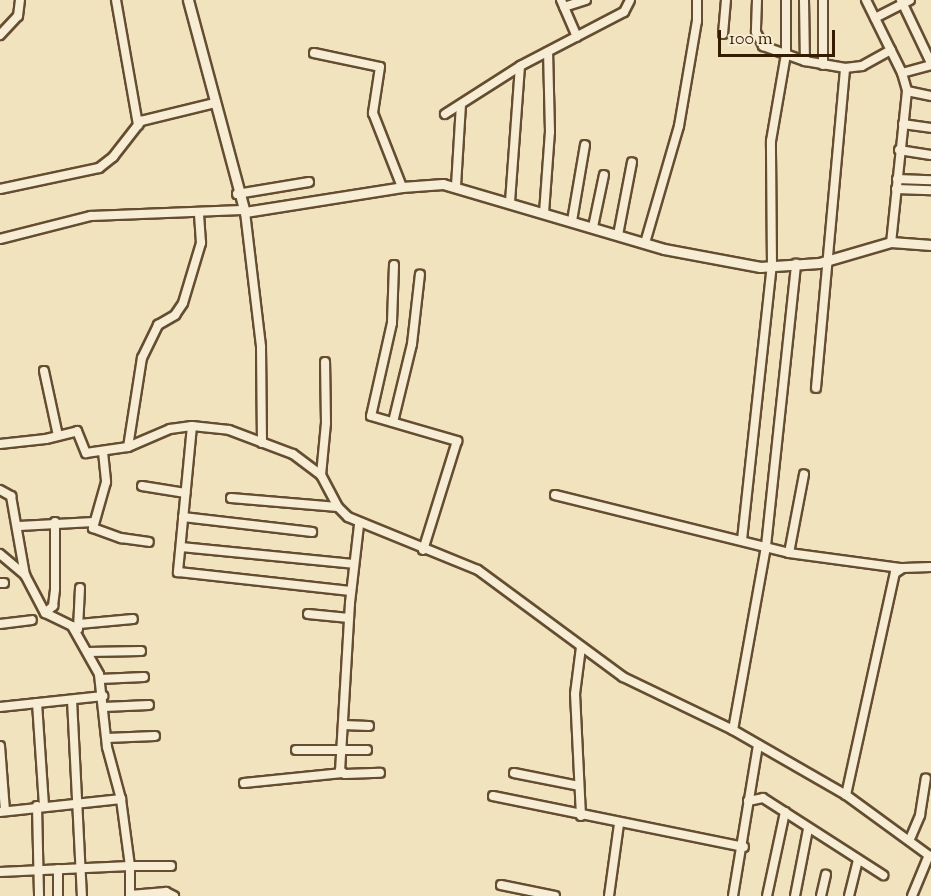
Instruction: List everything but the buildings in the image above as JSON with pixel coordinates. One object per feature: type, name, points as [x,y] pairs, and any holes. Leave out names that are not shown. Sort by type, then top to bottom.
[{"type":"street","points":[[0,35],[18,16],[20,0]]},
{"type":"street","points":[[116,0],[138,125]]},
{"type":"street","points":[[188,0],[243,211],[261,347],[262,443]]},
{"type":"street","points":[[577,37],[563,4],[585,0]]},
{"type":"street","points":[[445,114],[520,66],[624,12],[630,0]]},
{"type":"street","points":[[645,243],[679,126],[697,21],[697,0]]},
{"type":"street","points":[[723,34],[726,0]]},
{"type":"street","points":[[757,0],[759,43],[786,54],[805,61],[845,68],[862,66],[891,50]]},
{"type":"street","points":[[742,540],[772,266],[771,141],[786,54],[786,0]]},
{"type":"street","points":[[804,0],[805,61]]},
{"type":"street","points":[[823,0],[823,65]]},
{"type":"street","points":[[866,0],[902,73],[907,91],[891,242]]},
{"type":"street","points":[[875,18],[904,1],[931,64],[902,73]]},
{"type":"street","points":[[544,213],[550,132],[548,52]]},
{"type":"street","points":[[314,53],[380,68],[373,113],[402,187]]},
{"type":"street","points":[[510,202],[520,66]]},
{"type":"street","points":[[816,388],[845,68]]},
{"type":"street","points":[[907,91],[931,96]]},
{"type":"street","points":[[0,189],[99,168],[113,157],[138,125],[159,115],[215,103]]},
{"type":"street","points":[[456,186],[461,105]]},
{"type":"street","points":[[903,123],[931,128]]},
{"type":"street","points":[[572,221],[585,145]]},
{"type":"street","points":[[899,150],[931,155]]},
{"type":"street","points":[[618,235],[632,162]]},
{"type":"street","points":[[593,227],[603,175]]},
{"type":"street","points":[[897,179],[931,180]]},
{"type":"street","points":[[237,194],[309,182]]},
{"type":"street","points":[[0,239],[91,216],[243,211],[402,187],[456,186],[645,243],[714,261],[772,266],[829,260],[891,242],[931,245]]},
{"type":"street","points":[[897,189],[931,190]]},
{"type":"street","points":[[128,447],[142,358],[158,325],[175,315],[183,303],[201,243],[199,213]]},
{"type":"street","points":[[733,730],[766,546],[796,264]]},
{"type":"street","points":[[394,265],[392,323],[371,416],[457,441],[423,549]]},
{"type":"street","points":[[393,422],[412,344],[420,274]]},
{"type":"street","points":[[321,475],[326,423],[325,362]]},
{"type":"street","points":[[44,371],[58,436]]},
{"type":"street","points":[[192,426],[178,572],[351,591]]},
{"type":"street","points":[[0,444],[58,436],[77,430],[83,452],[103,452],[128,447],[170,429],[192,426],[226,430],[301,458],[321,475],[338,507],[359,525],[478,570],[581,647],[648,691],[733,730],[846,795],[910,839],[930,856],[912,896]]},
{"type":"street","points":[[103,452],[106,482],[94,522],[95,530],[149,542]]},
{"type":"street","points":[[789,553],[804,474]]},
{"type":"street","points":[[142,486],[185,493]]},
{"type":"street","points":[[0,490],[11,496],[19,526],[25,575],[45,613],[64,621],[76,634],[88,652],[100,679],[107,738],[121,799],[130,866],[130,895],[166,892],[174,896]]},
{"type":"street","points":[[555,495],[789,553],[900,568],[931,567]]},
{"type":"street","points":[[231,498],[338,507]]},
{"type":"street","points":[[183,517],[312,532]]},
{"type":"street","points":[[19,526],[54,522],[94,522]]},
{"type":"street","points":[[45,613],[53,606],[55,590],[54,522]]},
{"type":"street","points":[[342,773],[348,618],[359,525]]},
{"type":"street","points":[[181,547],[353,564]]},
{"type":"street","points":[[0,554],[25,575]]},
{"type":"street","points":[[846,795],[894,576],[900,568]]},
{"type":"street","points":[[76,634],[79,624],[80,588]]},
{"type":"street","points":[[308,615],[348,618]]},
{"type":"street","points":[[79,624],[133,619]]},
{"type":"street","points":[[0,624],[32,620]]},
{"type":"street","points":[[581,647],[575,693],[581,816]]},
{"type":"street","points":[[88,652],[141,651]]},
{"type":"street","points":[[100,679],[144,677]]},
{"type":"street","points":[[0,707],[103,696]]},
{"type":"street","points":[[72,700],[81,896]]},
{"type":"street","points":[[37,703],[40,806],[39,896]]},
{"type":"street","points":[[104,707],[149,705]]},
{"type":"street","points":[[343,725],[369,726]]},
{"type":"street","points":[[107,738],[154,736]]},
{"type":"street","points":[[733,896],[744,847],[748,801],[758,745]]},
{"type":"street","points":[[0,746],[2,811],[121,799]]},
{"type":"street","points":[[296,750],[367,750]]},
{"type":"street","points":[[244,783],[342,773],[380,774]]},
{"type":"street","points":[[514,773],[579,786]]},
{"type":"street","points":[[910,839],[920,815],[926,778]]},
{"type":"street","points":[[492,796],[619,824],[744,847]]},
{"type":"street","points":[[748,801],[763,798],[883,875]]},
{"type":"street","points":[[767,896],[785,812]]},
{"type":"street","points":[[609,896],[619,824]]},
{"type":"street","points":[[795,896],[808,829]]},
{"type":"street","points":[[849,896],[858,860]]},
{"type":"street","points":[[0,872],[171,866]]},
{"type":"street","points":[[58,869],[58,896]]},
{"type":"street","points":[[821,896],[826,876]]},
{"type":"street","points":[[501,885],[555,896]]}]
